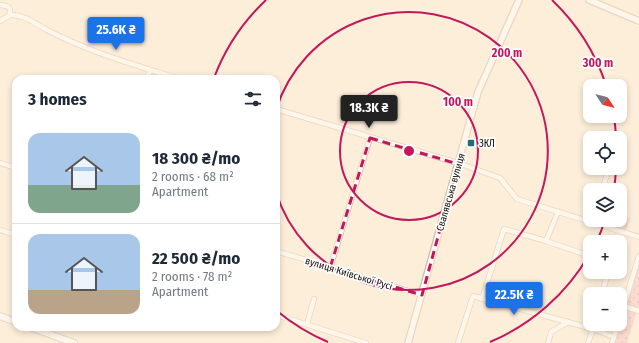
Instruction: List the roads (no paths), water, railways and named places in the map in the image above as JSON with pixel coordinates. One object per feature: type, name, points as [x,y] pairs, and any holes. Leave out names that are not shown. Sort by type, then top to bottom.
[{"type":"main road","points":[[0,316],[12,320]]},
{"type":"main road","points":[[42,331],[74,343]]},
{"type":"street","name":"Свалявська вулиця","points":[[408,343],[478,92],[520,0]]},
{"type":"street","points":[[589,0],[639,21]]},
{"type":"street","points":[[0,5],[7,6],[10,9],[10,15]]},
{"type":"street","points":[[0,20],[10,15],[20,15],[58,36],[94,52],[167,75]]},
{"type":"street","points":[[148,75],[150,70]]},
{"type":"street","points":[[280,110],[500,178],[517,199],[583,219]]},
{"type":"street","points":[[330,268],[370,138]]},
{"type":"street","points":[[0,163],[12,167]]},
{"type":"street","points":[[546,241],[558,212]]},
{"type":"street","points":[[610,227],[639,237]]},
{"type":"street","points":[[482,299],[504,229],[583,254]]},
{"type":"street","points":[[0,230],[12,234]]},
{"type":"street","name":"вулиця Київської Русі","points":[[280,251],[330,268],[422,295]]},
{"type":"street","points":[[627,296],[639,256]]},
{"type":"street","points":[[458,343],[473,296],[568,322],[583,324]]},
{"type":"street","points":[[307,324],[314,299]]},
{"type":"street","points":[[627,307],[639,311]]},
{"type":"street","points":[[280,316],[366,343]]},
{"type":"street","points":[[548,343],[551,332],[568,322]]},
{"type":"street","points":[[588,343],[592,331]]},
{"type":"street","points":[[603,331],[614,337]]},
{"type":"street","points":[[612,343],[616,331]]},
{"type":"place","name":"ЗКЛ","points":[[471,143]]}]
